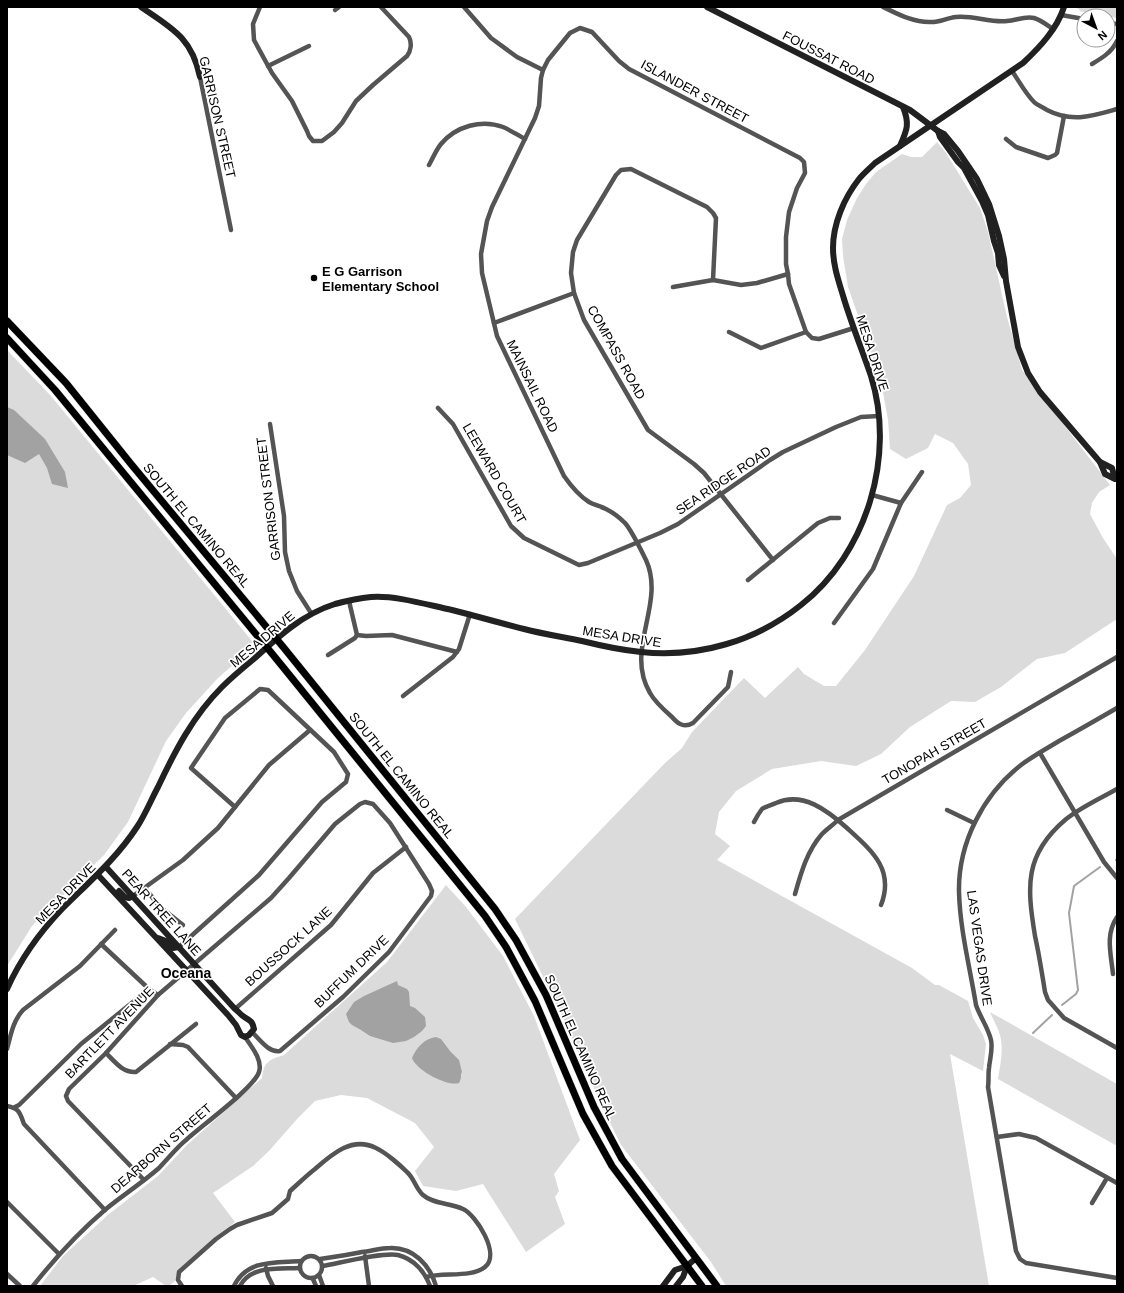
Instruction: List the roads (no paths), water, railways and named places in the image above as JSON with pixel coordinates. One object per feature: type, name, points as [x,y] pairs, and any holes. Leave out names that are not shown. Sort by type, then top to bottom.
[{"type":"main road","name":"GARRISON STREET","points":[[141,7],[170,27],[185,41],[190,47],[195,59],[200,77]]},
{"type":"main road","name":"FOUSSAT ROAD","points":[[707,7],[903,106],[944,134],[958,151],[977,179],[989,204],[999,236],[1004,259],[1006,281],[1018,347],[1028,373],[1040,392],[1100,462],[1105,474],[1116,481]]},
{"type":"main road","name":"MESA DRIVE","points":[[7,989],[12,977],[27,952],[44,929],[59,912],[106,867],[120,851],[140,823],[179,744],[196,717],[220,688],[294,623],[311,613],[335,604],[349,601],[373,597],[389,598],[418,602],[470,614],[524,629],[613,648],[666,654],[696,652],[739,641],[763,630],[797,609],[808,600],[829,579],[849,551],[863,522],[872,495],[880,452],[879,416],[873,382],[838,281],[834,261],[833,246],[841,209],[860,178],[874,164],[1023,63],[1047,38],[1061,15],[1064,7]]},
{"type":"main road","points":[[899,147],[908,127],[907,116],[903,106]]},
{"type":"main road","name":"SOUTH EL CAMINO REAL","points":[[7,321],[66,384],[476,884],[509,928],[546,995],[594,1107],[622,1159],[717,1286]]},
{"type":"main road","name":"SOUTH EL CAMINO REAL","points":[[7,338],[55,390],[472,899],[506,946],[535,1001],[583,1114],[612,1166],[702,1286]]},
{"type":"main road","name":"FOUSSAT ROAD","points":[[1100,462],[1112,468],[1116,481]]},
{"type":"main road","name":"PEAR TREE LANE","points":[[106,867],[235,1009],[243,1017],[253,1023],[254,1029],[252,1032]]},
{"type":"main road","name":"PEAR TREE LANE","points":[[98,874],[232,1020],[240,1035],[245,1036]]},
{"type":"main road","points":[[112,889],[119,891],[125,897],[129,898],[133,896]]},
{"type":"main road","points":[[157,938],[166,941],[173,948],[179,946]]},
{"type":"main road","points":[[213,999],[222,1003],[228,1009],[235,1009]]},
{"type":"main road","points":[[245,1036],[252,1032]]},
{"type":"main road","points":[[663,1286],[675,1270],[686,1266],[696,1258]]},
{"type":"main road","points":[[676,1286],[682,1278],[686,1266]]},
{"type":"street","points":[[260,7],[253,24],[254,40],[268,66],[292,101],[309,136],[313,141],[322,141],[334,132],[342,123],[356,101],[409,53],[411,42],[409,37],[381,7]]},
{"type":"street","points":[[464,7],[491,38],[518,57],[543,70]]},
{"type":"street","points":[[883,7],[912,20],[939,22],[955,17],[970,16],[994,21],[1008,21],[1027,17],[1036,18],[1053,29]]},
{"type":"street","points":[[1061,15],[1076,18]]},
{"type":"street","name":"MAINSAIL ROAD","points":[[584,29],[580,28],[570,33],[548,60],[543,70],[539,106],[525,139],[492,207],[487,221],[482,254],[482,273],[497,336],[564,476],[573,489],[589,502],[607,509],[625,523],[646,560],[651,574],[652,594],[640,664],[650,694],[657,703],[679,724],[688,725],[693,722],[728,686],[731,672]]},
{"type":"street","name":"ISLANDER STREET","points":[[584,29],[592,32],[619,61],[629,69],[800,158],[804,162],[805,173],[797,188],[789,212],[786,237],[786,264],[788,274]]},
{"type":"street","points":[[1092,64],[1104,57],[1114,47],[1117,41]]},
{"type":"street","points":[[268,66],[309,46]]},
{"type":"street","points":[[1012,71],[1026,93],[1035,103],[1055,114],[1076,118],[1117,109]]},
{"type":"street","name":"GARRISON STREET","points":[[200,77],[231,230]]},
{"type":"street","points":[[1006,139],[1016,147],[1048,158],[1057,153],[1064,116]]},
{"type":"street","points":[[429,165],[439,147],[451,134],[470,125],[488,124],[503,127],[525,139]]},
{"type":"street","name":"COMPASS ROAD","points":[[713,280],[716,218],[713,213],[707,207],[631,169],[621,170],[616,175],[577,240],[574,252],[571,273],[574,293],[584,320],[648,430],[704,473],[773,560]]},
{"type":"street","points":[[673,286],[713,280],[741,285],[757,283],[788,274],[789,284],[806,332],[812,338],[819,339],[854,328]]},
{"type":"street","points":[[494,322],[574,293]]},
{"type":"street","points":[[729,332],[761,348],[806,332]]},
{"type":"street","name":"LEEWARD COURT","points":[[438,408],[453,424],[511,526],[517,533],[524,538],[579,565]]},
{"type":"street","name":"SEA RIDGE ROAD","points":[[579,565],[588,564],[678,524],[770,460],[784,452],[860,417],[879,416]]},
{"type":"street","name":"GARRISON STREET","points":[[270,424],[284,516],[285,552],[289,571],[297,591],[311,613]]},
{"type":"street","points":[[1112,468],[1117,463]]},
{"type":"street","points":[[834,623],[873,568],[901,503],[922,472]]},
{"type":"street","points":[[872,495],[901,503]]},
{"type":"street","points":[[748,580],[818,523],[830,518],[839,518]]},
{"type":"street","points":[[349,601],[357,636]]},
{"type":"street","points":[[402,696],[453,657],[459,649],[470,614]]},
{"type":"street","points":[[328,655],[357,636],[392,635],[457,652]]},
{"type":"street","name":"TONOPAH STREET","points":[[795,894],[806,860],[815,843],[838,820],[1117,657]]},
{"type":"street","points":[[179,946],[259,875],[322,802],[346,782],[348,774],[334,752],[268,690],[260,689],[225,718],[191,768],[235,807]]},
{"type":"street","name":"LAS VEGAS DRIVE","points":[[1117,708],[1021,765],[1002,782],[985,804],[974,823],[962,861],[959,890],[961,912],[976,1005],[978,1013],[988,1031],[991,1040],[992,1048],[988,1087],[1016,1252],[1020,1259],[1026,1263],[1117,1278]]},
{"type":"street","points":[[133,896],[182,860],[218,828],[269,765],[310,730]]},
{"type":"street","points":[[1040,753],[1104,862],[1117,878]]},
{"type":"street","points":[[1117,788],[1066,819],[1049,834],[1038,852],[1032,869],[1029,885],[1030,906],[1045,992],[1048,1000],[1064,1018],[1117,1048]]},
{"type":"street","points":[[754,822],[763,808],[781,801],[793,799],[813,803],[828,812],[874,853],[883,872],[885,884],[884,898],[881,905]]},
{"type":"street","name":"BARTLETT AVENUE","points":[[144,1180],[68,1101],[66,1096],[69,1090],[106,1053],[158,996],[271,898],[290,878],[334,824],[360,804],[365,802],[373,804],[390,823],[406,847]]},
{"type":"street","points":[[947,810],[974,823]]},
{"type":"street","name":"BOUSSOCK LANE","points":[[235,1009],[331,925],[373,873],[406,847]]},
{"type":"street","name":"BUFFUM DRIVE","points":[[252,1032],[271,1051],[280,1051],[343,997],[390,952],[431,896],[432,891],[406,847]]},
{"type":"street","points":[[145,888],[159,906],[183,925]]},
{"type":"street","points":[[1113,974],[1109,937],[1112,924],[1117,917]]},
{"type":"street","points":[[7,1049],[13,1024],[17,1016],[80,966],[115,930]]},
{"type":"street","points":[[101,944],[158,996]]},
{"type":"street","points":[[7,1106],[15,1107],[19,1105],[81,1044],[149,989]]},
{"type":"street","points":[[106,1053],[125,1071],[136,1072],[196,1024]]},
{"type":"street","name":"DEARBORN STREET","points":[[33,1286],[68,1244],[105,1210],[160,1167],[185,1140],[236,1098],[254,1080],[259,1072],[259,1063],[245,1036]]},
{"type":"street","points":[[170,1044],[188,1047],[236,1098]]},
{"type":"street","points":[[15,1107],[20,1113],[24,1124],[105,1210]]},
{"type":"street","points":[[997,1137],[1018,1134],[1036,1138],[1117,1183]]},
{"type":"street","points":[[182,1286],[178,1280],[179,1272],[216,1239],[237,1225],[272,1213],[288,1199],[290,1191],[334,1152],[344,1147],[356,1144],[369,1145],[377,1148],[409,1173],[422,1194],[430,1200],[464,1209],[477,1222],[490,1246],[490,1261],[485,1267],[473,1273],[433,1275],[426,1277]]},
{"type":"street","points":[[1092,1203],[1107,1178]]},
{"type":"street","points":[[7,1202],[60,1254]]},
{"type":"street","points":[[320,1259],[323,1266],[319,1276],[313,1279],[307,1278],[302,1274],[299,1268],[301,1261],[308,1256],[314,1256],[320,1259],[391,1248],[399,1249],[417,1256],[428,1267],[433,1275],[436,1286]]},
{"type":"street","points":[[364,1252],[369,1286]]},
{"type":"street","points":[[323,1266],[365,1258],[399,1255],[419,1266],[430,1286]]},
{"type":"street","points":[[299,1268],[260,1271],[249,1276],[240,1286],[234,1284],[241,1275],[253,1266],[301,1261]]},
{"type":"street","points":[[265,1264],[273,1286]]},
{"type":"street","points":[[7,1274],[20,1286]]},
{"type":"street","points":[[319,1276],[322,1286]]},
{"type":"street","points":[[313,1279],[316,1286]]},
{"type":"waterway","points":[[1062,1005],[1076,994],[1078,990],[1069,913],[1074,886],[1100,867]]},
{"type":"waterway","points":[[1033,1033],[1052,1015]]},
{"type":"place","name":"E G Garrison Elementary School","points":[[314,278]]},
{"type":"district","name":"Oceana","points":[[186,973]]}]
